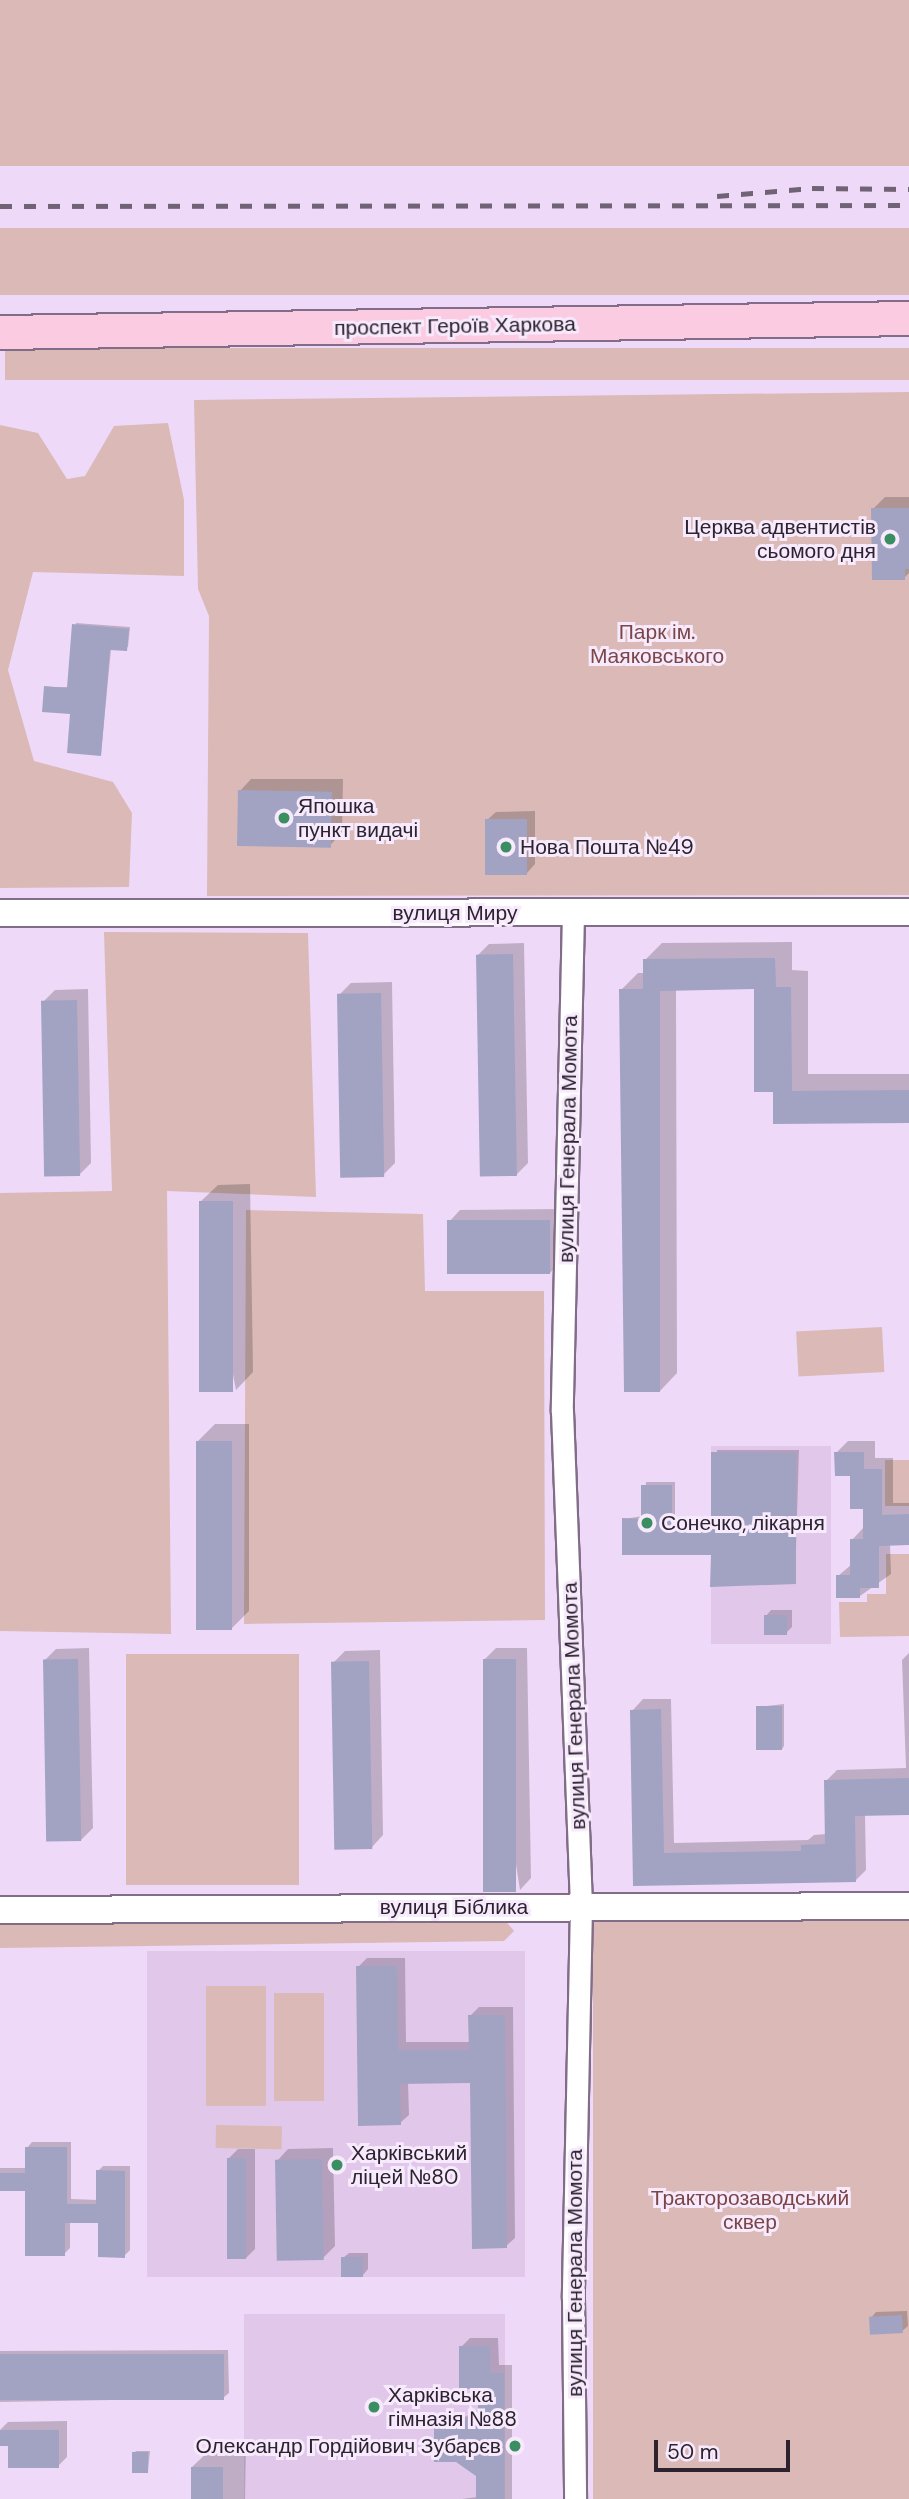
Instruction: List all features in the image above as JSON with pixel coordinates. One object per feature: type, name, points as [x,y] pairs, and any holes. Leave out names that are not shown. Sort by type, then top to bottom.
[{"type":"main road","name":"проспект Героїв Харкова","points":[[0,332],[909,318]]},
{"type":"street","name":"вулиця Миру","points":[[0,914],[909,912]]},
{"type":"street","name":"вулиця Генерала Момота","points":[[573,913],[562,1411],[581,1906],[573,2298],[575,2499]]},
{"type":"street","name":"вулиця Біблика","points":[[0,1910],[909,1906]]},
{"type":"shaded area","points":[[711,1446],[831,1446],[831,1644],[711,1644]]},
{"type":"shaded area","name":"Харківський ліцей №80","points":[[147,1951],[525,1951],[525,2277],[147,2277]]},
{"type":"shaded area","name":"Харківська гімназія №88","points":[[244,2314],[505,2314],[505,2499],[244,2499]]},
{"type":"green space","points":[[0,0],[909,0],[909,166],[0,166]]},
{"type":"green space","points":[[0,228],[909,228],[909,295],[0,295]]},
{"type":"green space","points":[[5,348],[909,348],[909,380],[5,380]]},
{"type":"green space","name":"Парк ім. Маяковського","points":[[909,392],[909,895],[207,896],[209,616],[198,589],[194,400]]},
{"type":"green space","points":[[168,423],[184,500],[184,576],[33,572],[8,670],[34,761],[113,782],[132,813],[129,887],[0,888],[0,425],[38,433],[67,479],[85,476],[114,426]]},
{"type":"green space","points":[[104,932],[308,933],[316,1197],[167,1191],[171,1634],[0,1631],[0,1193],[112,1191]]},
{"type":"green space","points":[[246,1210],[423,1214],[425,1291],[544,1291],[545,1620],[244,1624]]},
{"type":"green space","points":[[882,1327],[884,1372],[798,1376],[796,1332]]},
{"type":"green space","points":[[885,1460],[909,1460],[909,1506],[885,1506]]},
{"type":"green space","points":[[886,1554],[909,1554],[909,1636],[840,1637],[839,1602],[867,1602],[867,1594],[886,1594]]},
{"type":"green space","points":[[126,1654],[299,1654],[299,1885],[126,1885]]},
{"type":"green space","points":[[504,1919],[514,1931],[504,1941],[0,1948],[0,1923]]},
{"type":"green space","name":"Тракторозаводський сквер","points":[[593,1920],[909,1920],[909,2499],[593,2499]]},
{"type":"green space","points":[[206,1986],[266,1986],[266,2106],[206,2106]]},
{"type":"green space","points":[[274,1993],[324,1993],[324,2101],[274,2101]]},
{"type":"green space","points":[[216,2125],[282,2126],[282,2149],[216,2148]]},
{"type":"building","name":"Церква адвентистів сьомого дня","points":[[871,508],[909,508],[909,569],[905,569],[905,580],[872,580]]},
{"type":"building","points":[[72,624],[129,629],[127,651],[110,650],[101,756],[67,753],[70,714],[42,712],[44,686],[67,688]]},
{"type":"building","name":"Япошка пункт видачі","points":[[238,790],[332,792],[331,848],[237,846]]},
{"type":"building","name":"Нова Пошта №49","points":[[485,819],[527,819],[527,875],[485,875]]},
{"type":"building","points":[[513,954],[517,1176],[480,1177],[476,955]]},
{"type":"building","points":[[775,958],[776,987],[791,987],[792,1091],[909,1090],[909,1123],[773,1124],[773,1092],[754,1092],[754,989],[660,991],[660,1392],[624,1392],[619,989],[643,989],[643,959]]},
{"type":"building","points":[[381,993],[384,1177],[340,1178],[337,994]]},
{"type":"building","points":[[77,1000],[80,1176],[44,1177],[41,1001]]},
{"type":"building","points":[[199,1201],[233,1201],[233,1392],[199,1392]]},
{"type":"building","points":[[447,1220],[550,1220],[550,1274],[447,1274]]},
{"type":"building","points":[[196,1441],[232,1441],[232,1630],[196,1630]]},
{"type":"building","points":[[711,1452],[796,1453],[796,1584],[710,1587],[711,1555],[622,1555],[622,1518],[641,1519],[641,1485],[672,1485],[672,1527],[711,1528]]},
{"type":"building","points":[[834,1452],[864,1452],[864,1469],[882,1469],[882,1515],[909,1514],[909,1545],[879,1546],[879,1588],[860,1588],[860,1598],[836,1598],[836,1575],[850,1575],[850,1539],[863,1539],[863,1509],[850,1509],[850,1476],[835,1476]]},
{"type":"building","points":[[764,1615],[787,1615],[787,1635],[764,1635]]},
{"type":"building","points":[[78,1659],[81,1841],[46,1842],[43,1660]]},
{"type":"building","points":[[483,1659],[516,1659],[516,1892],[483,1892]]},
{"type":"building","points":[[369,1661],[372,1849],[334,1850],[331,1662]]},
{"type":"building","points":[[756,1706],[782,1706],[782,1750],[756,1750]]},
{"type":"building","points":[[661,1709],[664,1853],[801,1851],[801,1845],[825,1844],[824,1780],[909,1778],[909,1815],[855,1816],[856,1882],[633,1886],[630,1710]]},
{"type":"building","points":[[356,1966],[397,1966],[398,2050],[469,2050],[468,2015],[505,2015],[507,2248],[472,2249],[470,2083],[400,2084],[401,2125],[358,2126]]},
{"type":"building","points":[[25,2147],[67,2147],[67,2204],[96,2204],[96,2170],[125,2171],[125,2258],[98,2257],[98,2223],[65,2223],[65,2256],[25,2256],[25,2191],[0,2191],[0,2173],[25,2173]]},
{"type":"building","points":[[227,2158],[246,2158],[246,2259],[227,2259]]},
{"type":"building","points":[[322,2159],[324,2260],[277,2261],[275,2160]]},
{"type":"building","points":[[341,2257],[363,2257],[363,2277],[341,2277]]},
{"type":"building","points":[[902,2315],[903,2333],[870,2335],[869,2317]]},
{"type":"building","points":[[459,2346],[490,2346],[490,2373],[504,2373],[504,2499],[476,2499],[476,2476],[456,2462],[434,2462],[434,2426],[453,2426],[478,2413],[478,2389],[459,2389]]},
{"type":"building","points":[[0,2354],[224,2354],[224,2400],[0,2400]]},
{"type":"building","points":[[0,2430],[59,2430],[59,2468],[8,2468],[8,2446],[0,2446]]},
{"type":"building","points":[[132,2452],[148,2452],[148,2473],[132,2473]]},
{"type":"building","points":[[191,2467],[223,2467],[223,2499],[191,2499]]},
{"type":"railway","points":[[717,196],[812,188],[909,189]]},
{"type":"railway","points":[[0,206],[909,205]]},
{"type":"place","name":"Церква адвентистів сьомого дня","points":[[890,539]]},
{"type":"place","name":"Япошка пункт видачі","points":[[284,818]]},
{"type":"place","name":"Нова Пошта №49","points":[[506,847]]},
{"type":"place","name":"Сонечко, лікарня","points":[[647,1523]]},
{"type":"place","name":"Харківський ліцей №80","points":[[337,2165]]},
{"type":"place","name":"Харківська гімназія №88","points":[[374,2407]]},
{"type":"place","name":"Олександр Гордійович Зубарєв","points":[[515,2446]]}]
